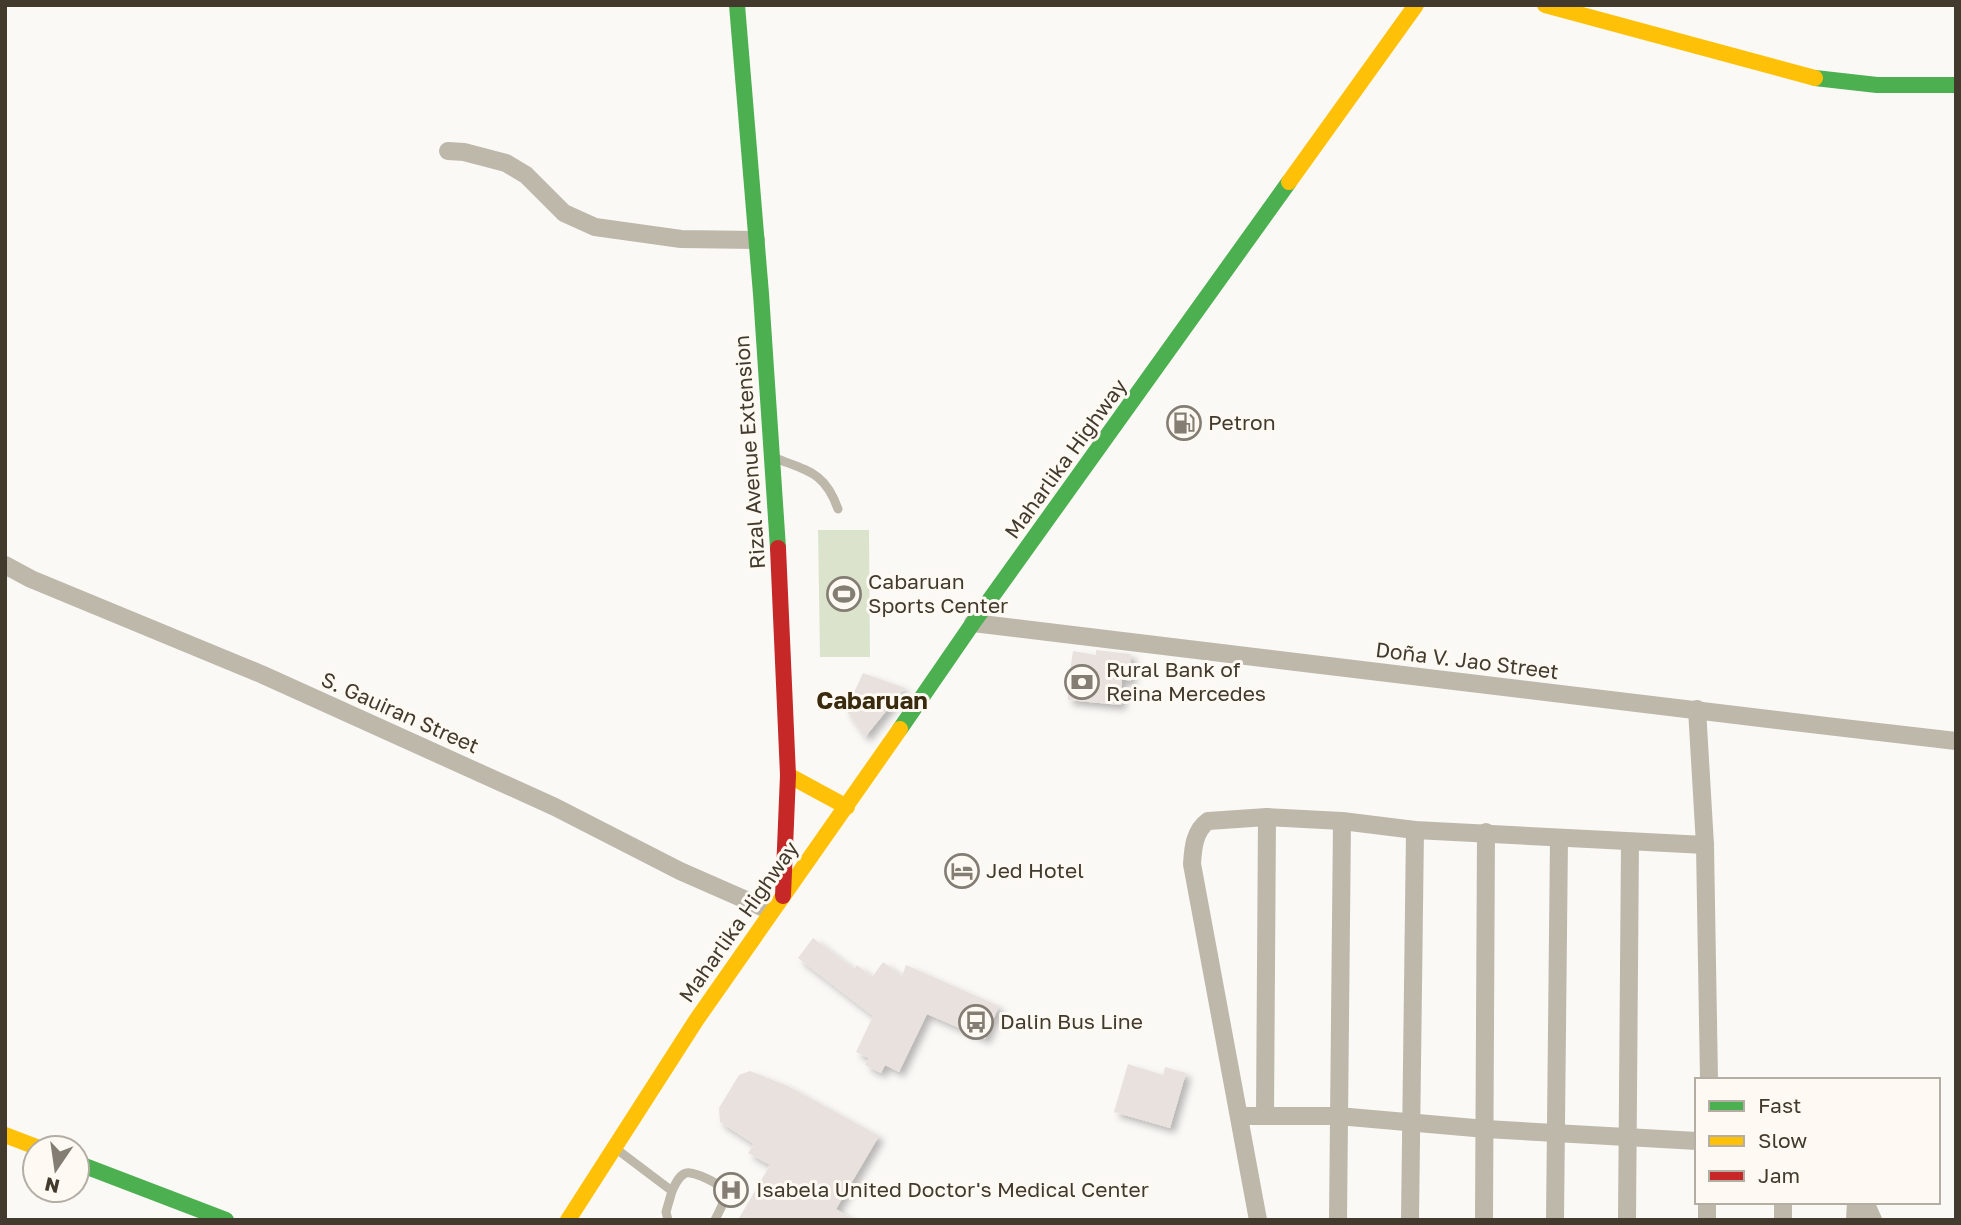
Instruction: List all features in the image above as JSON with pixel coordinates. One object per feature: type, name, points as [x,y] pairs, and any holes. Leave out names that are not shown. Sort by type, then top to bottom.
[{"type":"main road","name":"Rizal Avenue Extension","points":[[737,5],[773,458],[788,775],[783,897]]},
{"type":"main road","name":"Maharlika Highway","points":[[568,1220],[697,1019],[771,911],[847,807],[973,623],[1416,5]]},
{"type":"main road","points":[[1545,5],[1833,83],[1874,87],[1956,85]]},
{"type":"main road","points":[[788,775],[847,807]]},
{"type":"main road","points":[[91,1168],[226,1220]]},
{"type":"street","points":[[448,151],[464,152],[506,163],[526,175],[564,212],[595,227],[681,239],[756,240]]},
{"type":"street","name":"S. Gauiran Street","points":[[5,565],[31,579],[261,674],[555,807],[680,871],[771,911]]},
{"type":"street","name":"Doña V. Jao Street","points":[[973,623],[1472,686],[1697,709],[1956,741]]},
{"type":"street","points":[[1697,709],[1705,845],[1709,1078]]},
{"type":"street","points":[[1258,1220],[1241,1116],[1192,864],[1193,847],[1202,825],[1208,821],[1267,817],[1342,821],[1415,830],[1705,845]]},
{"type":"street","points":[[1265,1116],[1267,817]]},
{"type":"street","points":[[1338,1220],[1342,821]]},
{"type":"street","points":[[1410,1220],[1415,830]]},
{"type":"street","points":[[1485,1220],[1486,832]]},
{"type":"street","points":[[1555,1220],[1559,838]]},
{"type":"street","points":[[1627,1220],[1630,842]]},
{"type":"street","points":[[1241,1116],[1338,1116],[1486,1129],[1695,1140]]},
{"type":"street","points":[[1866,1204],[1873,1220]]},
{"type":"lane","points":[[773,458],[808,471],[825,482],[838,509]]},
{"type":"lane","points":[[613,1147],[672,1191]]},
{"type":"lane","points":[[667,1220],[666,1212],[672,1191],[681,1176],[688,1172],[696,1173],[722,1188],[725,1193],[715,1220]]},
{"type":"green space","name":"Cabaruan Sports Center","points":[[818,530],[869,530],[870,657],[820,657]]},
{"type":"building","points":[[1096,650],[1131,654],[1131,681],[1122,679],[1121,705],[1068,700],[1073,651],[1096,655]]},
{"type":"building","points":[[863,673],[905,688],[865,737],[846,710]]},
{"type":"building","points":[[813,938],[854,969],[857,965],[872,977],[883,962],[902,976],[906,965],[999,1006],[985,1039],[927,1014],[899,1072],[885,1065],[881,1073],[865,1065],[869,1058],[856,1052],[873,1016],[798,958]]},
{"type":"building","points":[[1128,1064],[1163,1075],[1165,1067],[1186,1073],[1170,1128],[1114,1112]]},
{"type":"building","points":[[750,1071],[788,1086],[879,1136],[836,1209],[854,1220],[738,1220],[770,1165],[748,1153],[754,1144],[720,1122],[719,1108],[739,1075]]},
{"type":"traffic: fast","points":[[737,5],[761,294],[778,548]]},
{"type":"traffic: fast","points":[[1815,78],[1877,85],[1956,85]]},
{"type":"traffic: fast","points":[[900,729],[1289,182]]},
{"type":"traffic: fast","points":[[91,1168],[226,1220]]},
{"type":"traffic: slow","points":[[1289,182],[1416,5]]},
{"type":"traffic: slow","points":[[1545,5],[1815,78]]},
{"type":"traffic: slow","points":[[568,1220],[697,1019],[900,729]]},
{"type":"traffic: slow","points":[[788,775],[847,807]]},
{"type":"traffic: slow","points":[[5,1135],[21,1141]]},
{"type":"traffic: jam","points":[[778,548],[788,775],[783,896]]},
{"type":"place","name":"Petron","points":[[1184,423]]},
{"type":"place","name":"Cabaruan Sports Center","points":[[844,594]]},
{"type":"place","name":"Rural Bank of Reina Mercedes","points":[[1082,682]]},
{"type":"place","name":"Jed Hotel","points":[[962,871]]},
{"type":"place","name":"Dalin Bus Line","points":[[976,1022]]},
{"type":"place","name":"Isabela United Doctor's Medical Center","points":[[731,1190]]},
{"type":"district","name":"Cabaruan","points":[[872,701]]}]
